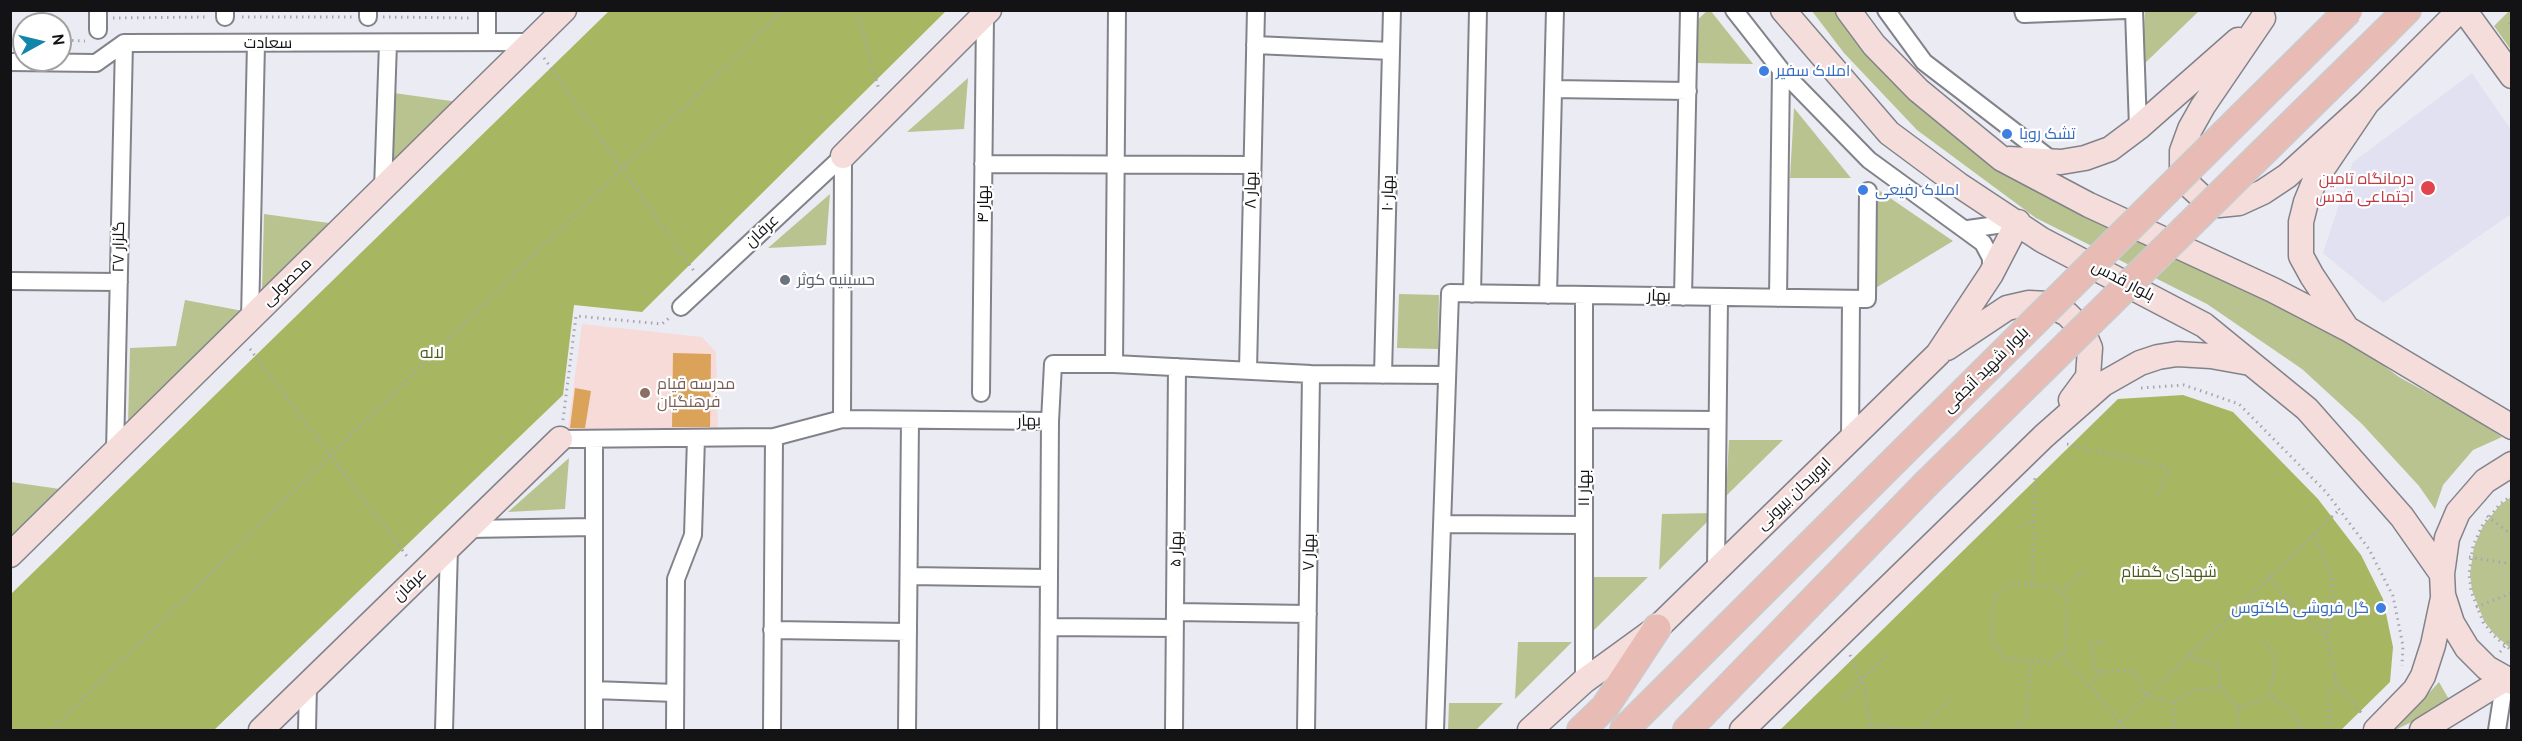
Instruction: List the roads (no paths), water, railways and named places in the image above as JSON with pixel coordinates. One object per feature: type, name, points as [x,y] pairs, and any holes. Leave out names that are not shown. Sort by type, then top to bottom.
[{"type":"main road","name":"محصولی","points":[[10,555],[564,10]]},
{"type":"main road","name":"بلوار قدس","points":[[1784,10],[1889,133],[1959,185],[2042,240],[2204,325],[2307,409],[2402,517],[2443,574],[2452,623],[2467,648],[2487,668],[2508,681]]},
{"type":"main road","points":[[1848,10],[1874,45],[1918,90],[2002,159],[2089,205],[2247,277],[2348,329],[2511,427]]},
{"type":"main road","name":"بلوار شهید آنجفی","points":[[1624,730],[2349,10]]},
{"type":"main road","points":[[1687,730],[1924,485],[2407,10]]},
{"type":"main road","points":[[2265,13],[2190,129],[2182,151],[2182,169],[2191,187],[2204,199],[2218,205],[2239,204],[2287,176],[2367,103],[2462,10],[2511,76]]},
{"type":"main road","points":[[843,156],[987,13]]},
{"type":"main road","points":[[2002,159],[2054,162],[2085,158],[2110,149],[2138,128],[2265,13]]},
{"type":"main road","points":[[2348,329],[2301,256],[2301,222],[2315,180],[2367,103]]},
{"type":"main road","name":"ابوریحان بیرونی","points":[[1530,730],[1584,681],[1657,628],[1938,354],[1991,273],[2018,222]]},
{"type":"main road","points":[[1938,354],[2007,308],[2029,303],[2048,304],[2067,314],[2082,329],[2090,348],[2090,365],[2088,377],[2055,440]]},
{"type":"main road","points":[[1743,730],[2055,440],[2103,384],[2140,363],[2177,354],[2211,356],[2252,363]]},
{"type":"main road","name":"عرفان","points":[[261,730],[560,439]]},
{"type":"main road","points":[[2371,725],[2415,690],[2422,676],[2433,645],[2452,525],[2466,500],[2485,481],[2511,464]]},
{"type":"main road","points":[[1581,730],[1605,707],[1657,628]]},
{"type":"main road","points":[[2422,730],[2508,681]]},
{"type":"street","points":[[98,10],[98,30]]},
{"type":"street","points":[[1114,364],[1117,10]]},
{"type":"street","name":"بهار ۸","points":[[1248,370],[1256,10]]},
{"type":"street","name":"بهار ۱۰","points":[[1383,375],[1392,10]]},
{"type":"street","points":[[1472,294],[1478,10]]},
{"type":"street","points":[[1548,295],[1555,10]]},
{"type":"street","points":[[1683,297],[1689,10]]},
{"type":"street","points":[[1734,10],[1781,70],[1869,160],[1968,229],[1989,249],[1991,273]]},
{"type":"street","points":[[1886,10],[1924,62],[2054,162]]},
{"type":"street","points":[[2024,10],[2024,14],[2125,10]]},
{"type":"street","points":[[2134,10],[2138,128]]},
{"type":"street","name":"بهار ۴","points":[[981,393],[987,13]]},
{"type":"street","points":[[487,14],[487,42]]},
{"type":"street","name":"سعادت","points":[[124,43],[532,42]]},
{"type":"street","points":[[10,62],[96,63],[124,43]]},
{"type":"street","name":"گلزار ۲۷","points":[[115,452],[124,43]]},
{"type":"street","points":[[243,326],[256,43]]},
{"type":"street","points":[[383,189],[388,43]]},
{"type":"street","points":[[1255,45],[1391,51]]},
{"type":"street","points":[[1778,298],[1781,70]]},
{"type":"street","points":[[1553,88],[1688,91]]},
{"type":"street","points":[[842,419],[843,156]]},
{"type":"street","name":"عرفان","points":[[681,307],[843,156]]},
{"type":"street","points":[[983,164],[1252,165]]},
{"type":"street","points":[[1850,439],[1868,191]]},
{"type":"street","points":[[1968,229],[2018,222]]},
{"type":"street","points":[[10,281],[119,282]]},
{"type":"street","name":"بهار","points":[[560,439],[774,437],[842,419],[1050,421],[1053,364],[1114,364],[1311,374],[1447,375],[1450,293],[1859,299]]},
{"type":"street","name":"بهار ۱۱","points":[[1584,295],[1584,681]]},
{"type":"street","points":[[1716,570],[1719,297]]},
{"type":"street","name":"بهار ۵","points":[[1174,730],[1177,367]]},
{"type":"street","name":"بهار ۷","points":[[1306,730],[1311,374]]},
{"type":"street","points":[[1435,730],[1447,375]]},
{"type":"street","points":[[1584,419],[1717,420]]},
{"type":"street","points":[[907,730],[910,421]]},
{"type":"street","points":[[1048,730],[1050,421]]},
{"type":"street","points":[[772,730],[774,437]]},
{"type":"street","points":[[675,730],[676,579],[693,535],[696,438]]},
{"type":"street","points":[[594,439],[594,730]]},
{"type":"street","points":[[1442,524],[1584,525]]},
{"type":"street","points":[[467,529],[594,527]]},
{"type":"street","points":[[444,730],[449,547]]},
{"type":"street","points":[[909,576],[1048,578]]},
{"type":"street","points":[[1048,627],[1308,614]]},
{"type":"street","points":[[772,630],[908,632]]},
{"type":"street","points":[[2497,730],[2508,681]]},
{"type":"street","points":[[307,730],[308,684]]},
{"type":"street","points":[[594,690],[675,693]]},
{"type":"place","name":"املاک سفیر","points":[[1764,71]]},
{"type":"place","name":"تشک رویا","points":[[2007,134]]},
{"type":"place","name":"درمانگاه تامین اجتماعی قدس","points":[[2428,188]]},
{"type":"place","name":"املاک رفیعی","points":[[1863,190]]},
{"type":"place","name":"حسینیه کوثر","points":[[785,280]]},
{"type":"place","name":"مدرسه قیام فرهنگیان","points":[[645,393]]},
{"type":"place","name":"گل فروشی کاکتوس","points":[[2381,608]]},
{"type":"park label","name":"لاله","points":[[432,353]]},
{"type":"park label","name":"شهدای گمنام","points":[[2169,572]]}]
